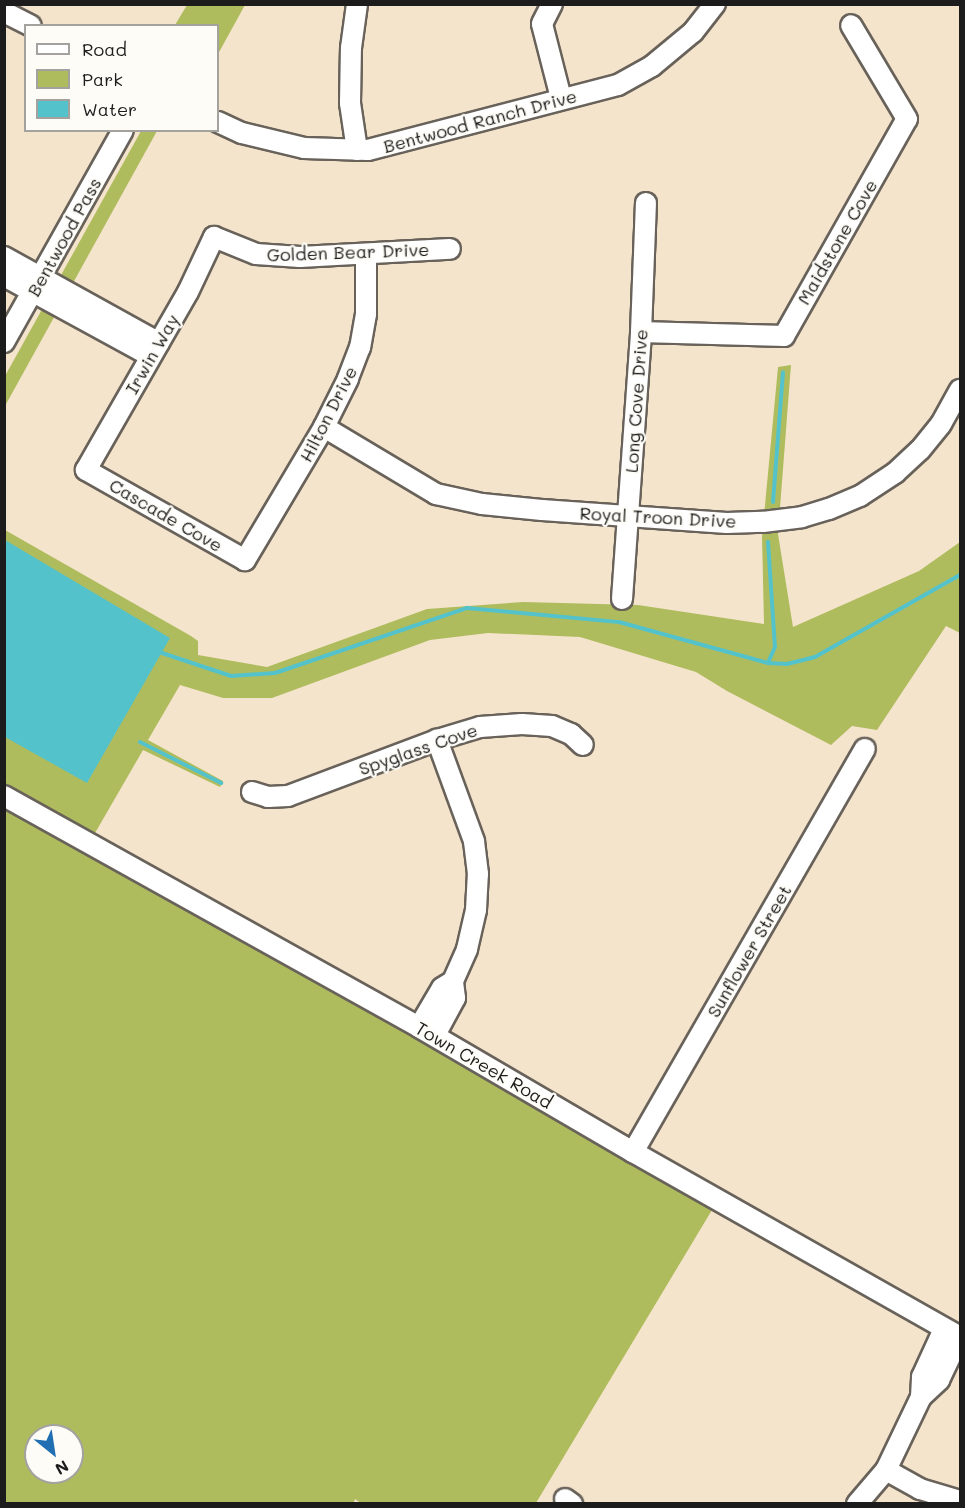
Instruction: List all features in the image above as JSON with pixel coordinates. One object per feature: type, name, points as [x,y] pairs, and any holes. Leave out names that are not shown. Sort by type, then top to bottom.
[{"type":"street","points":[[357,4],[351,48],[350,103],[357,150]]},
{"type":"street","points":[[552,4],[542,24],[561,98]]},
{"type":"street","name":"Bentwood Ranch Drive","points":[[219,122],[242,133],[304,148],[368,150],[618,85],[652,66],[693,32],[715,4]]},
{"type":"street","points":[[4,12],[27,24]]},
{"type":"street","name":"Maidstone Cove","points":[[641,332],[784,336],[907,119],[851,26]]},
{"type":"street","name":"Bentwood Pass","points":[[4,342],[37,287],[122,132]]},
{"type":"street","name":"Long Cove Drive","points":[[622,599],[641,332],[646,203]]},
{"type":"street","name":"Golden Bear Drive","points":[[214,237],[256,254],[300,257],[450,249]]},
{"type":"street","name":"Irwin Way","points":[[86,470],[189,292],[214,237]]},
{"type":"street","name":"Hilton Drive","points":[[245,560],[324,427],[348,379],[360,347],[366,314],[366,254]]},
{"type":"street","points":[[4,257],[37,287]]},
{"type":"street","points":[[4,276],[37,287],[155,350]]},
{"type":"street","name":"Royal Troon Drive","points":[[324,427],[436,494],[482,504],[628,517],[751,522],[802,517],[860,496],[895,473],[920,450],[941,423],[960,390]]},
{"type":"street","name":"Cascade Cove","points":[[86,470],[245,560]]},
{"type":"street","name":"Spyglass Cove","points":[[252,792],[268,797],[288,796],[437,740],[480,727],[522,724],[552,726],[571,734],[584,745]]},
{"type":"street","points":[[427,1031],[455,998],[453,981],[467,949],[476,910],[478,874],[474,841],[437,740]]},
{"type":"street","name":"Sunflower Street","points":[[633,1152],[865,749]]},
{"type":"street","name":"Town Creek Road","points":[[4,796],[427,1031],[633,1152],[956,1335]]},
{"type":"street","points":[[857,1503],[886,1470],[921,1397],[939,1380],[956,1335]]},
{"type":"street","points":[[886,1470],[920,1489],[960,1501]]},
{"type":"green space","points":[[187,4],[245,5],[219,52],[219,24],[176,24]]},
{"type":"green space","points":[[140,132],[156,132],[5,406],[5,376]]},
{"type":"green space","points":[[791,365],[778,534],[793,627],[919,571],[960,542],[960,633],[946,626],[877,730],[852,726],[831,745],[727,691],[696,672],[580,637],[488,633],[430,640],[272,698],[223,698],[180,685],[148,740],[223,781],[220,787],[143,750],[91,840],[5,788],[5,530],[191,636],[198,641],[198,655],[267,667],[427,609],[523,602],[638,605],[764,624],[762,537],[778,367]]},
{"type":"green space","points":[[4,802],[718,1200],[536,1503],[362,1504],[355,1499],[353,1504],[5,1503]]},
{"type":"water","points":[[5,540],[170,638],[87,783],[5,737]]},
{"type":"waterway","points":[[773,502],[783,372]]},
{"type":"waterway","points":[[768,542],[775,647],[768,663]]},
{"type":"waterway","points":[[159,652],[231,676],[275,673],[467,608],[619,622],[768,663],[787,664],[815,657],[960,575]]},
{"type":"waterway","points":[[140,742],[221,783]]}]
